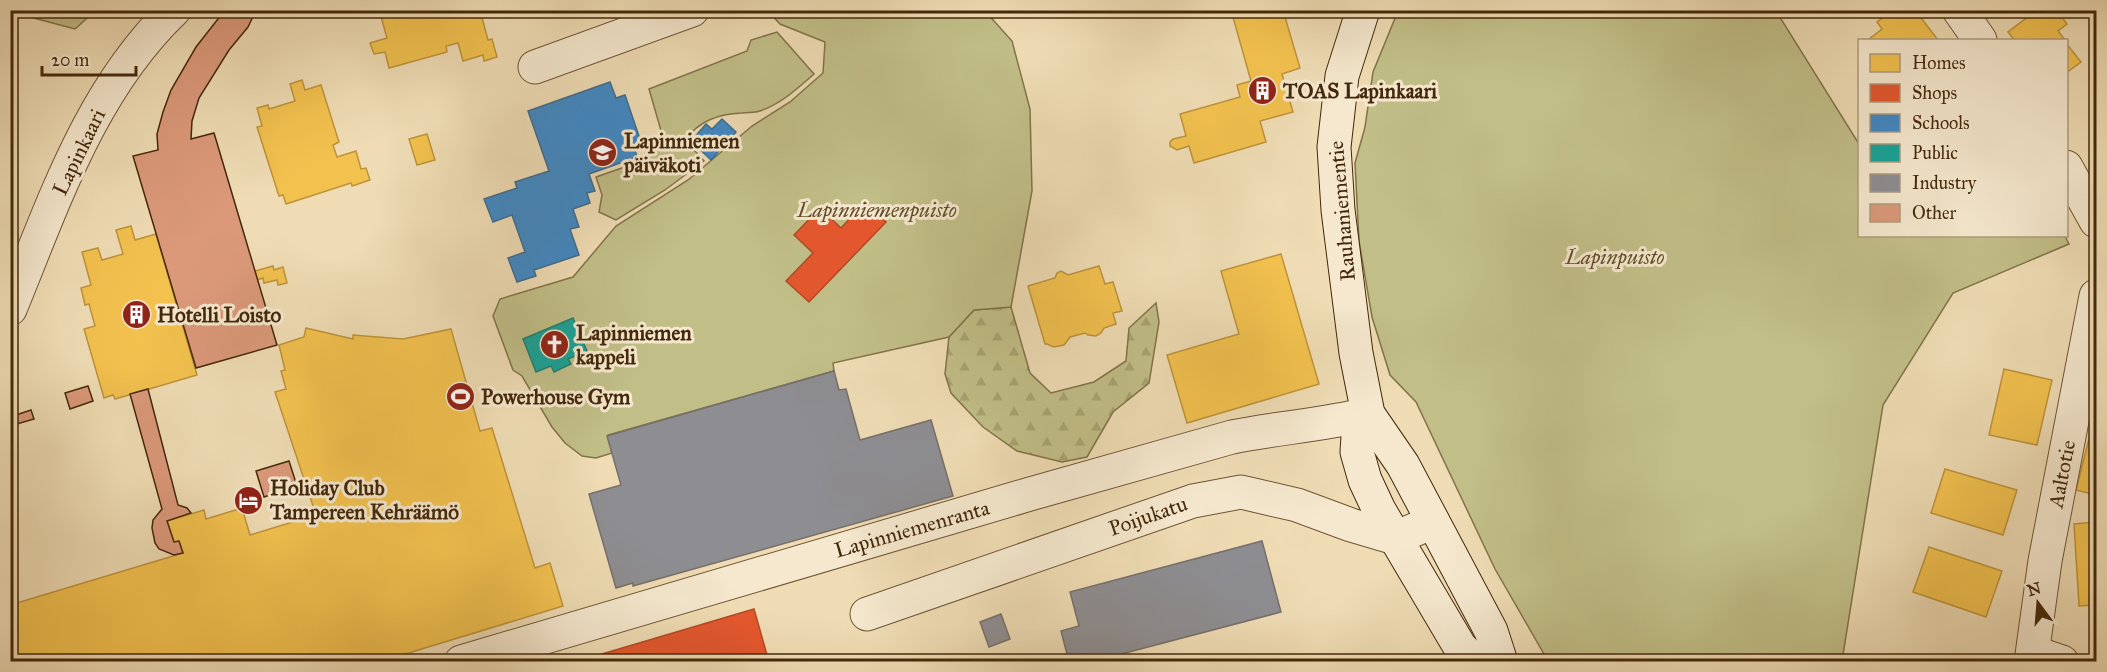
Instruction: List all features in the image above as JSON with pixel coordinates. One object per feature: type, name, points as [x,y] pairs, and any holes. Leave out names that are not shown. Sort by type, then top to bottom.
[{"type":"street","name":"Lapinkaari","points":[[10,309],[59,190],[88,127],[116,80],[147,39],[174,10]]},
{"type":"street","points":[[535,67],[692,10]]},
{"type":"street","name":"Rauhaniementie","points":[[1362,10],[1342,76],[1334,147],[1338,210],[1356,353],[1368,414],[1403,465],[1491,631],[1501,662]]},
{"type":"street","points":[[1959,10],[1979,39]]},
{"type":"street","points":[[2068,169],[2096,216]]},
{"type":"street","name":"Aaltotie","points":[[2042,658],[2045,561],[2097,296]]},
{"type":"street","points":[[1368,414],[1358,436],[1357,452],[1360,467],[1379,510],[1395,538],[1460,647],[1475,662]]},
{"type":"street","name":"Lapinniemenranta","points":[[461,662],[1232,437],[1323,424],[1368,414]]},
{"type":"street","name":"Poijukatu","points":[[867,614],[1193,501],[1241,492],[1297,505],[1395,538]]},
{"type":"street","points":[[1395,538],[1433,522]]},
{"type":"green space","points":[[11,10],[95,11],[75,29]]},
{"type":"green space","name":"Lapinniemenpuisto","points":[[768,11],[985,11],[1012,41],[1030,109],[1032,191],[1011,307],[974,310],[949,337],[833,363],[834,371],[608,435],[612,453],[596,458],[582,456],[565,443],[552,427],[522,376],[513,370],[493,316],[500,299],[573,277],[616,226],[688,180],[752,126],[790,102],[823,73],[825,42],[780,24]]},
{"type":"green space","name":"Lapinpuisto","points":[[1398,11],[1776,11],[1858,142],[1858,237],[2066,237],[2069,244],[1953,293],[1883,405],[1842,661],[1548,661],[1495,569],[1416,402],[1390,375],[1372,317],[1359,241],[1355,163],[1365,127],[1373,72]]},
{"type":"green space","points":[[777,32],[814,74],[789,95],[768,108],[756,112],[725,115],[703,123],[685,140],[704,161],[665,190],[616,220],[599,212],[602,195],[596,177],[642,161],[662,134],[649,89],[747,51],[751,40]]},
{"type":"green space","points":[[1156,303],[1159,322],[1149,383],[1113,412],[1087,457],[1062,462],[1017,451],[983,427],[951,393],[945,374],[949,337],[974,310],[1011,307],[1030,373],[1051,393],[1094,382],[1126,361],[1129,328]]},
{"type":"building: Homes","points":[[374,10],[480,10],[488,40],[492,39],[497,57],[484,61],[483,55],[463,61],[458,43],[446,46],[447,52],[389,68],[385,52],[374,54],[370,43],[387,38],[380,13],[375,15]]},
{"type":"building: Homes","name":"TOAS Lapinkaari","points":[[1231,10],[1283,10],[1300,68],[1282,74],[1293,112],[1260,121],[1266,142],[1194,163],[1189,146],[1177,150],[1170,146],[1173,139],[1186,136],[1180,114],[1240,97],[1237,85],[1251,81]]},
{"type":"building: Homes","points":[[1893,10],[1901,10],[1903,13],[1907,10],[1915,10],[1937,39],[1869,39],[1882,29],[1877,22]]},
{"type":"building: Homes","points":[[2037,10],[2042,10],[2047,16],[2057,10],[2067,24],[2058,31],[2064,39],[2013,39],[2008,32]]},
{"type":"building: Homes","points":[[2068,46],[2081,62],[2068,72]]},
{"type":"building: Homes","points":[[302,80],[305,90],[321,85],[339,142],[333,145],[337,157],[356,151],[361,169],[366,168],[370,180],[352,186],[351,183],[286,204],[283,195],[279,196],[257,127],[262,126],[257,108],[268,105],[269,109],[295,101],[290,84]]},
{"type":"building: Homes","points":[[427,134],[435,160],[417,165],[409,139]]},
{"type":"building: Homes","name":"Hotelli Loisto","points":[[131,226],[135,240],[156,234],[197,375],[115,399],[113,395],[104,398],[84,329],[95,326],[89,304],[85,305],[81,288],[91,285],[82,252],[98,248],[102,260],[123,254],[116,230]]},
{"type":"building: Homes","points":[[1281,254],[1319,384],[1187,423],[1167,355],[1239,334],[1221,271]]},
{"type":"building: Homes","points":[[273,266],[274,270],[283,267],[287,283],[278,285],[277,280],[264,283],[263,278],[257,280],[255,271]]},
{"type":"building: Homes","points":[[1099,266],[1105,284],[1113,282],[1122,311],[1113,313],[1116,324],[1104,328],[1096,336],[1085,333],[1070,337],[1064,345],[1054,347],[1045,344],[1028,286],[1055,278],[1061,271],[1068,275]]},
{"type":"building: Homes","points":[[306,328],[353,339],[353,335],[403,339],[451,329],[480,431],[492,428],[535,568],[550,563],[563,606],[379,662],[10,662],[10,605],[183,553],[179,541],[174,542],[167,521],[204,510],[206,519],[242,508],[250,535],[316,515],[275,392],[286,389],[281,371],[285,370],[279,345],[304,337]]},
{"type":"building: Homes","points":[[2004,369],[2052,380],[2037,445],[1989,435]]},
{"type":"building: Homes","points":[[2092,427],[2096,428],[2096,495],[2076,490]]},
{"type":"building: Homes","points":[[1945,469],[2017,490],[2003,535],[1931,513]]},
{"type":"building: Homes","points":[[2096,522],[2096,605],[2079,606],[2074,524]]},
{"type":"building: Homes","points":[[1929,547],[2002,571],[1986,617],[1913,592]]},
{"type":"building: Shops","points":[[865,202],[886,222],[809,302],[786,281],[813,253],[794,235],[820,208],[841,228]]},
{"type":"building: Shops","points":[[754,609],[769,662],[575,662]]},
{"type":"building: Schools","points":[[610,82],[616,98],[625,95],[643,148],[635,150],[637,157],[589,174],[595,191],[587,193],[590,203],[573,209],[579,227],[570,229],[579,255],[534,270],[536,276],[517,282],[508,258],[525,252],[512,215],[493,222],[484,199],[517,188],[515,182],[549,171],[528,111]]},
{"type":"building: Schools","points":[[722,119],[736,132],[711,160],[691,141],[706,124],[712,129]]},
{"type":"building: Public","name":"Lapinniemen kappeli","points":[[573,318],[587,351],[568,359],[571,364],[554,372],[551,366],[536,372],[523,339]]},
{"type":"building: Industry","points":[[834,371],[839,390],[846,389],[860,440],[931,420],[953,496],[633,586],[633,583],[616,588],[589,494],[621,485],[607,436]]},
{"type":"building: Industry","points":[[1262,541],[1281,612],[1091,662],[1069,662],[1061,631],[1079,626],[1070,592]]},
{"type":"building: Industry","points":[[1001,614],[1010,639],[989,647],[980,622]]},
{"type":"building: Other","points":[[225,10],[256,10],[248,27],[229,50],[199,98],[192,121],[191,139],[214,133],[277,345],[196,368],[133,156],[158,150],[157,134],[171,90],[196,47]]},
{"type":"building: Other","points":[[88,386],[93,401],[70,409],[65,393]]},
{"type":"building: Other","points":[[148,389],[178,505],[187,508],[191,513],[167,521],[174,542],[179,541],[183,553],[174,555],[159,549],[155,543],[153,520],[162,509],[130,394]]},
{"type":"building: Other","points":[[31,410],[34,419],[10,426],[10,417]]},
{"type":"building: Other","points":[[289,461],[297,486],[264,497],[256,471]]},
{"type":"place","name":"TOAS Lapinkaari","points":[[1262,91]]},
{"type":"place","name":"Lapinniemen päiväkoti","points":[[603,153]]},
{"type":"place","name":"Hotelli Loisto","points":[[136,315]]},
{"type":"place","name":"Lapinniemen kappeli","points":[[555,345]]},
{"type":"place","name":"Powerhouse Gym","points":[[460,397]]},
{"type":"place","name":"Holiday Club Tampereen Kehräämö","points":[[249,500]]}]
